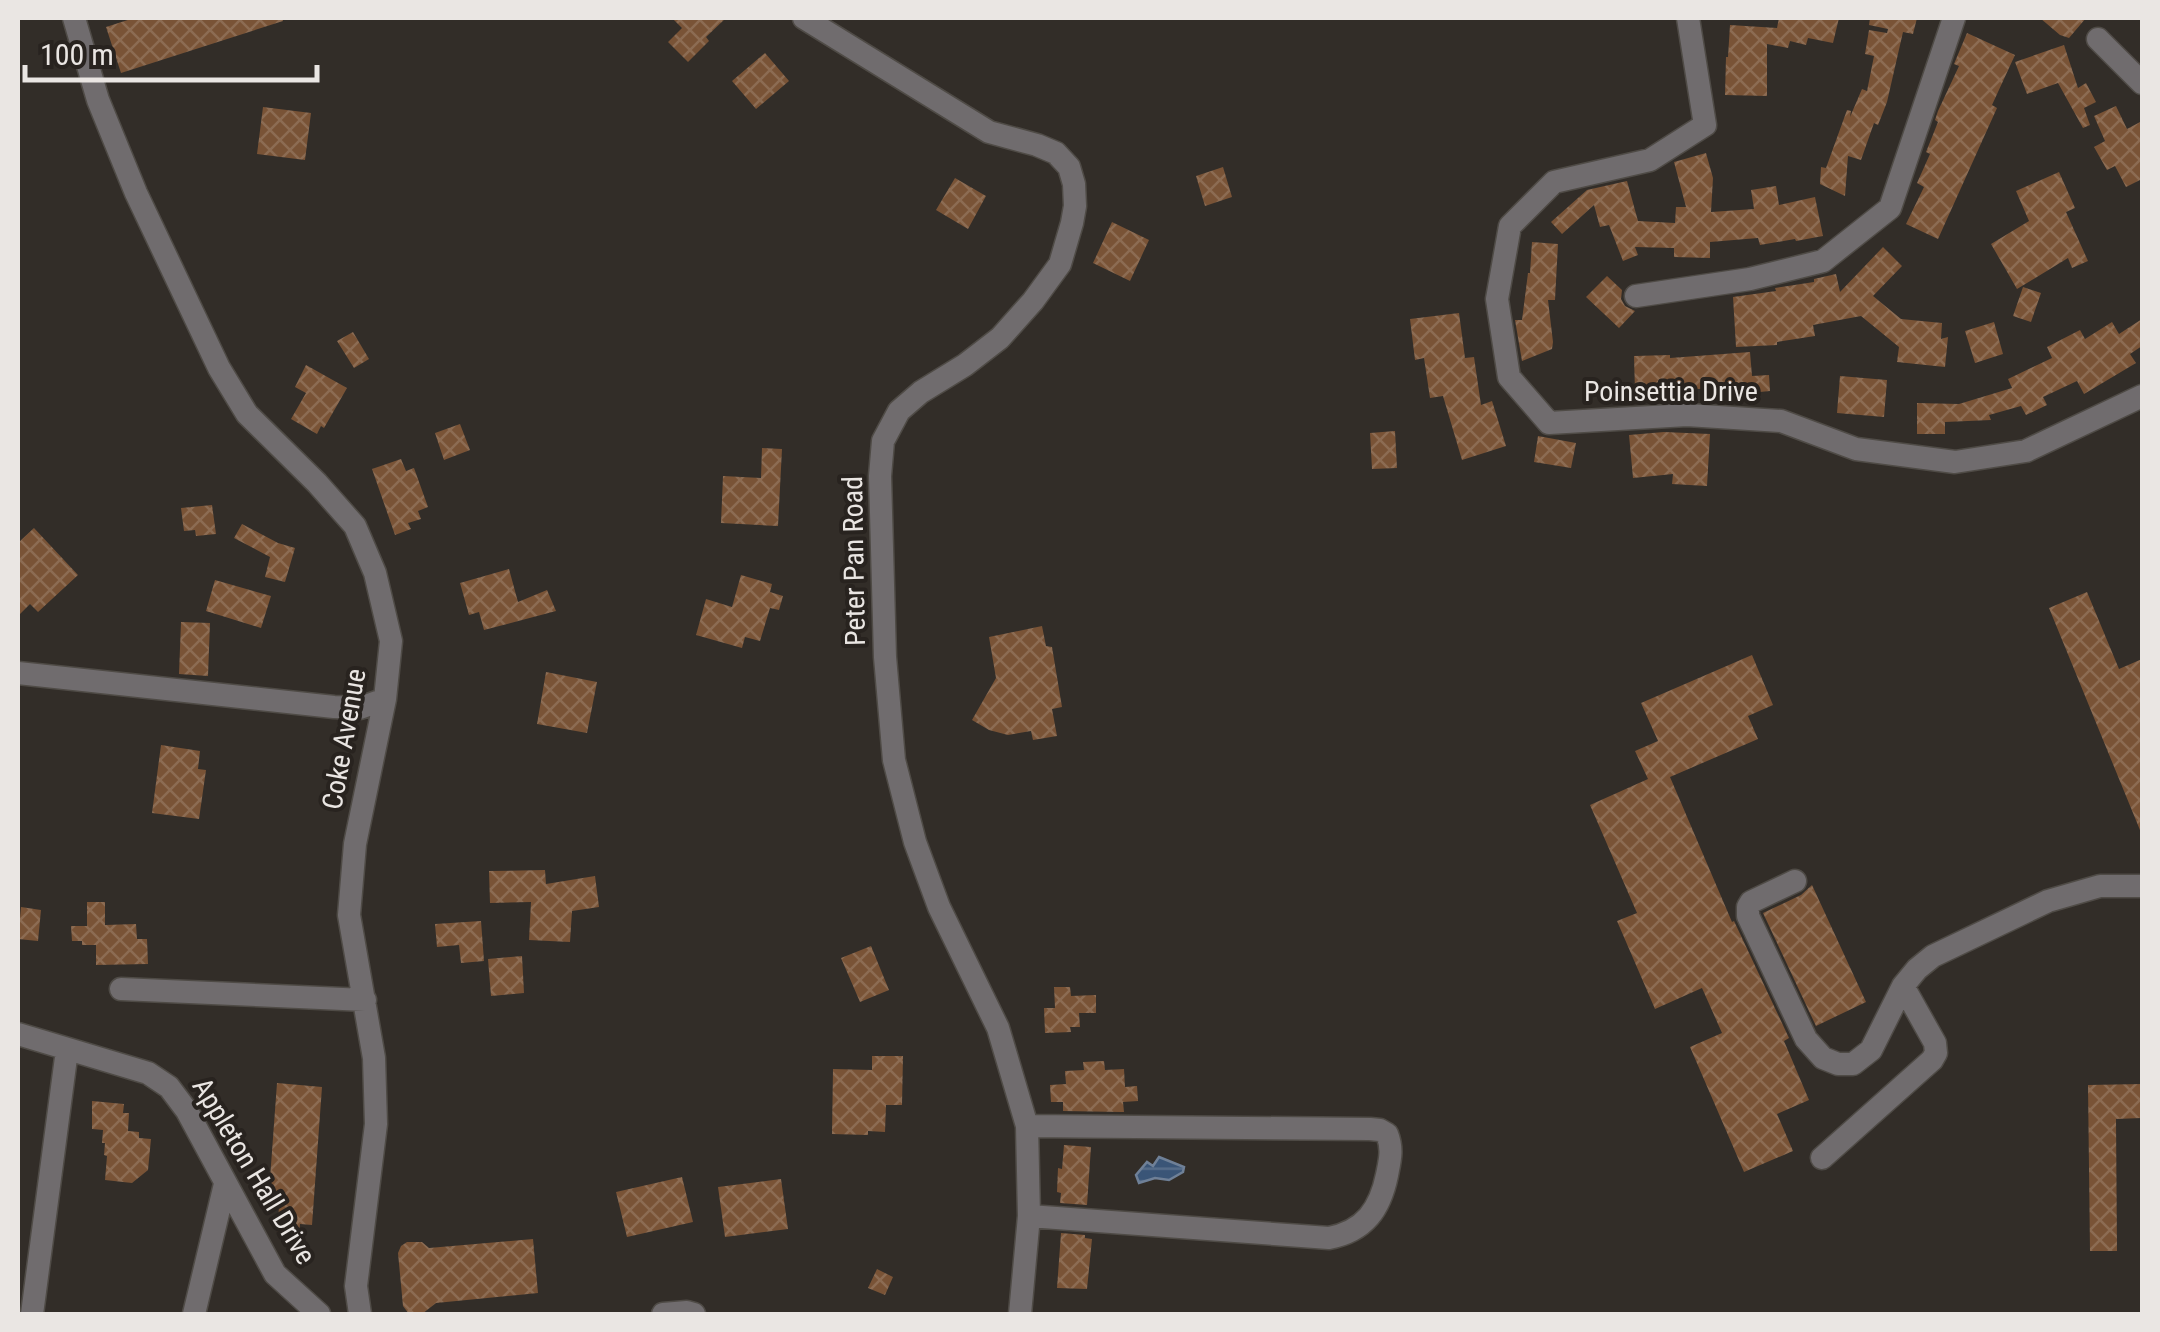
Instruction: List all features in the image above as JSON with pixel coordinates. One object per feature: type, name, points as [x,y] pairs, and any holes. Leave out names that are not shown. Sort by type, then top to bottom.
[{"type":"street","name":"Coke Avenue","points":[[74,18],[98,100],[130,178],[219,368],[247,414],[355,526],[375,574],[391,641],[385,700],[355,844],[349,915],[374,1058],[376,1124],[356,1286],[360,1314]]},
{"type":"street","name":"Peter Pan Road","points":[[804,18],[989,132],[1056,153],[1069,168],[1074,184],[1075,206],[1060,264],[1034,301],[1000,338],[899,411],[883,441],[880,476],[894,760],[915,842],[939,907],[998,1028],[1027,1126],[1029,1216],[1020,1314]]},
{"type":"street","name":"Poinsettia Drive","points":[[1688,18],[1705,125],[1650,160],[1554,182],[1510,226],[1497,299],[1509,377],[1549,423],[1687,415],[1781,421],[1856,449],[1956,462],[2026,451],[2142,396]]},
{"type":"street","points":[[1636,296],[1750,279],[1823,261],[1890,208],[1954,18]]},
{"type":"street","points":[[2098,39],[2142,83]]},
{"type":"street","points":[[18,674],[334,707],[360,708],[385,700]]},
{"type":"street","points":[[1795,882],[1751,902],[1748,916],[1806,1039],[1823,1058],[1838,1064],[1853,1064],[1871,1050],[1903,986],[1934,956],[2048,902],[2100,886],[2142,886]]},
{"type":"street","points":[[1822,1158],[1936,1053],[1935,1043],[1903,986]]},
{"type":"street","points":[[120,989],[365,1000]]},
{"type":"street","name":"Appleton Hall Drive","points":[[18,1034],[148,1074],[169,1087],[187,1111],[274,1274],[318,1314]]},
{"type":"street","points":[[32,1314],[68,1050]]},
{"type":"street","points":[[1027,1126],[1370,1129],[1387,1134],[1392,1152],[1379,1206],[1352,1230],[1329,1238],[1029,1216]]},
{"type":"street","points":[[194,1314],[225,1184]]},
{"type":"street","points":[[663,1314],[694,1314]]},
{"type":"water","points":[[1159,1157],[1184,1167],[1183,1172],[1169,1180],[1155,1178],[1139,1183],[1136,1175],[1147,1162],[1153,1166]]},
{"type":"building","points":[[134,18],[283,21],[121,73],[106,27]]},
{"type":"building","points":[[672,18],[726,18],[688,62],[668,42],[682,28]]},
{"type":"building","points":[[1779,18],[1839,18],[1833,43],[1808,38],[1806,45],[1790,41],[1788,48],[1767,44],[1767,96],[1725,95],[1730,25],[1777,28]]},
{"type":"building","points":[[1870,18],[1917,18],[1913,34],[1903,32],[1887,102],[1878,125],[1874,123],[1861,160],[1848,156],[1845,196],[1820,184],[1821,167],[1826,168],[1847,110],[1851,111],[1850,117],[1862,89],[1867,91],[1874,56],[1865,54],[1869,30],[1887,33],[1888,29],[1869,25]]},
{"type":"building","points":[[2040,18],[2086,18],[2069,38]]},
{"type":"building","points":[[1967,33],[2015,55],[1992,105],[1997,108],[1938,239],[1906,224],[1924,187],[1917,183],[1930,154],[1926,152],[1938,122],[1935,120],[1959,66],[1954,64]]},
{"type":"building","points":[[2064,45],[2078,88],[2086,83],[2096,102],[2084,108],[2090,125],[2083,128],[2058,83],[2027,94],[2015,62]]},
{"type":"building","points":[[765,53],[789,81],[756,109],[732,81]]},
{"type":"building","points":[[2116,106],[2127,129],[2142,121],[2142,179],[2126,187],[2115,166],[2107,170],[2094,147],[2105,141],[2094,116]]},
{"type":"building","points":[[263,107],[311,113],[305,160],[257,154]]},
{"type":"building","points":[[1706,153],[1713,178],[1711,212],[1754,209],[1751,190],[1776,186],[1779,205],[1815,197],[1823,236],[1760,245],[1758,238],[1710,242],[1710,258],[1674,257],[1674,248],[1635,247],[1638,255],[1623,261],[1609,225],[1600,227],[1594,205],[1562,234],[1551,222],[1587,190],[1627,181],[1638,221],[1675,223],[1676,207],[1686,207],[1674,162]]},
{"type":"building","points":[[1223,167],[1232,197],[1205,206],[1196,176]]},
{"type":"building","points":[[2059,172],[2075,208],[2066,212],[2088,261],[2072,268],[2068,258],[2017,289],[1991,244],[2029,221],[2016,191]]},
{"type":"building","points":[[955,178],[986,196],[968,229],[936,210]]},
{"type":"building","points":[[1112,222],[1149,240],[1130,281],[1093,263]]},
{"type":"building","points":[[1532,242],[1558,244],[1555,300],[1548,300],[1553,342],[1552,349],[1522,361],[1515,320],[1522,320]]},
{"type":"building","points":[[1883,247],[1902,266],[1873,296],[1901,319],[1942,323],[1941,339],[1948,337],[1945,367],[1897,362],[1899,347],[1861,316],[1813,325],[1815,336],[1777,345],[1736,347],[1733,297],[1776,291],[1775,288],[1836,274],[1840,292]]},
{"type":"building","points":[[1607,276],[1622,290],[1625,306],[1635,311],[1619,328],[1586,297]]},
{"type":"building","points":[[2023,287],[2041,293],[2031,322],[2013,316]]},
{"type":"building","points":[[1459,313],[1465,358],[1474,357],[1481,405],[1492,401],[1506,446],[1462,460],[1443,396],[1430,398],[1424,358],[1415,360],[1410,319]]},
{"type":"building","points":[[2142,319],[2142,346],[2130,354],[2136,363],[2084,394],[2077,381],[2043,397],[2047,405],[2026,415],[2021,406],[1989,415],[1991,420],[1945,422],[1945,434],[1917,434],[1917,403],[1959,404],[2012,388],[2008,379],[2052,358],[2047,347],[2080,330],[2085,339],[2112,322],[2119,334]]},
{"type":"building","points":[[1994,322],[2003,354],[1975,363],[1965,331]]},
{"type":"building","points":[[353,332],[369,359],[354,368],[337,341]]},
{"type":"building","points":[[1750,352],[1752,376],[1769,375],[1770,391],[1720,396],[1719,388],[1635,392],[1634,356],[1670,358]]},
{"type":"building","points":[[306,365],[347,388],[317,434],[291,419],[306,393],[295,387]]},
{"type":"building","points":[[1840,376],[1887,380],[1884,417],[1837,413]]},
{"type":"building","points":[[460,424],[470,450],[444,460],[435,433]]},
{"type":"building","points":[[1395,431],[1397,468],[1372,469],[1370,433]]},
{"type":"building","points":[[1710,434],[1707,486],[1672,484],[1673,474],[1633,478],[1629,435]]},
{"type":"building","points":[[1538,436],[1576,443],[1571,468],[1534,462]]},
{"type":"building","points":[[762,448],[782,449],[778,526],[721,523],[723,476],[761,478]]},
{"type":"building","points":[[401,459],[406,471],[414,468],[428,507],[418,511],[421,519],[408,523],[411,529],[395,535],[372,469]]},
{"type":"building","points":[[212,505],[216,534],[196,536],[195,530],[184,531],[181,508]]},
{"type":"building","points":[[242,524],[295,548],[285,582],[265,577],[270,557],[234,538]]},
{"type":"building","points":[[34,528],[78,575],[38,612],[30,604],[18,616],[18,543]]},
{"type":"building","points":[[509,569],[518,602],[547,590],[556,611],[484,630],[479,612],[469,615],[460,583]]},
{"type":"building","points":[[741,575],[772,584],[770,592],[783,596],[779,610],[770,608],[760,641],[745,637],[742,648],[696,635],[706,599],[732,607]]},
{"type":"building","points":[[215,580],[271,596],[261,628],[206,611]]},
{"type":"building","points":[[2087,592],[2119,669],[2142,659],[2142,835],[2049,608]]},
{"type":"building","points":[[181,622],[210,623],[208,676],[179,674]]},
{"type":"building","points":[[1042,626],[1046,646],[1052,647],[1062,707],[1052,709],[1057,736],[1033,740],[1031,731],[1008,735],[972,720],[996,678],[989,637]]},
{"type":"building","points":[[1752,655],[1773,705],[1748,716],[1758,739],[1670,777],[1732,922],[1789,1038],[1784,1041],[1809,1100],[1777,1114],[1793,1151],[1744,1172],[1690,1047],[1722,1033],[1702,988],[1655,1009],[1617,921],[1637,913],[1590,805],[1648,779],[1635,751],[1658,741],[1641,703]]},
{"type":"building","points":[[546,672],[597,682],[587,733],[537,724]]},
{"type":"building","points":[[161,745],[200,751],[198,769],[206,770],[199,819],[152,813]]},
{"type":"building","points":[[545,870],[546,884],[595,876],[599,907],[572,911],[570,942],[529,940],[531,902],[490,903],[489,871]]},
{"type":"building","points":[[1812,885],[1866,1002],[1816,1026],[1763,913],[1801,895]]},
{"type":"building","points":[[87,902],[105,902],[105,925],[136,924],[137,939],[147,939],[148,964],[96,965],[96,945],[72,941],[71,926],[87,926]]},
{"type":"building","points":[[21,907],[41,910],[38,941],[18,939]]},
{"type":"building","points":[[481,921],[484,961],[461,963],[459,945],[437,947],[435,924]]},
{"type":"building","points":[[871,946],[889,990],[860,1002],[841,958]]},
{"type":"building","points":[[522,956],[524,993],[491,996],[488,959]]},
{"type":"building","points":[[1054,987],[1070,987],[1071,996],[1096,995],[1096,1013],[1079,1013],[1080,1027],[1070,1027],[1071,1032],[1045,1033],[1044,1008],[1055,1008]]},
{"type":"building","points":[[872,1056],[903,1056],[902,1105],[886,1105],[885,1132],[832,1134],[833,1069],[872,1070]]},
{"type":"building","points":[[1104,1061],[1105,1070],[1124,1069],[1125,1087],[1137,1086],[1138,1101],[1123,1102],[1124,1112],[1063,1111],[1063,1102],[1051,1102],[1050,1085],[1066,1084],[1065,1071],[1084,1070],[1083,1062]]},
{"type":"building","points":[[277,1083],[322,1087],[312,1225],[300,1224],[299,1234],[277,1232],[279,1207],[268,1206]]},
{"type":"building","points":[[2142,1084],[2142,1118],[2116,1119],[2117,1251],[2090,1251],[2088,1085]]},
{"type":"building","points":[[92,1101],[124,1104],[123,1113],[129,1113],[128,1131],[151,1139],[148,1170],[132,1183],[105,1180],[103,1130],[92,1129]]},
{"type":"building","points":[[1064,1145],[1091,1147],[1087,1205],[1060,1203],[1058,1168],[1062,1169]]},
{"type":"building","points":[[682,1177],[693,1222],[627,1237],[616,1192]]},
{"type":"building","points":[[781,1179],[788,1229],[725,1237],[718,1187]]},
{"type":"building","points":[[1061,1233],[1092,1239],[1087,1289],[1057,1288]]},
{"type":"building","points":[[533,1239],[538,1293],[436,1303],[422,1314],[409,1314],[403,1306],[398,1253],[407,1242],[422,1242],[429,1248]]},
{"type":"building","points":[[877,1269],[893,1277],[885,1295],[868,1288]]}]
